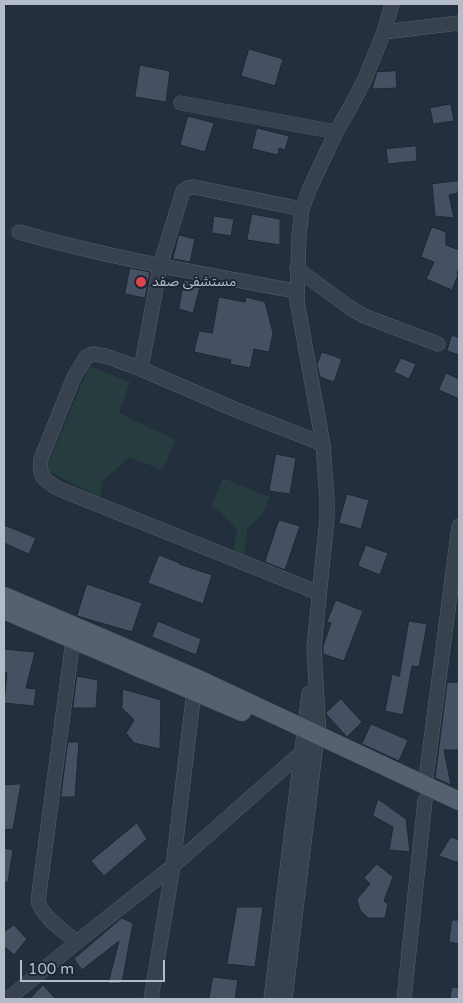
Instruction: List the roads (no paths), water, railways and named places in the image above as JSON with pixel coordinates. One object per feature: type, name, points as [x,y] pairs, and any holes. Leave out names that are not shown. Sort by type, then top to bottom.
[{"type":"main road","points":[[4,596],[425,793],[459,814]]},
{"type":"main road","points":[[4,610],[73,640],[195,684]]},
{"type":"main road","points":[[425,793],[459,801]]},
{"type":"street","points":[[285,999],[327,518],[322,444],[296,291],[298,235],[302,209],[320,164],[364,81],[384,32],[392,4]]},
{"type":"street","points":[[384,32],[459,23]]},
{"type":"street","points":[[181,103],[336,132]]},
{"type":"street","points":[[141,368],[160,266],[183,191],[194,187],[302,209]]},
{"type":"street","points":[[19,232],[64,245],[160,266],[296,291]]},
{"type":"street","points":[[297,269],[348,307],[364,316],[438,344]]},
{"type":"street","points":[[319,593],[59,489],[42,476],[39,468],[74,377],[86,357],[93,354],[106,356],[141,368],[234,409],[322,444]]},
{"type":"street","points":[[404,999],[425,793],[459,526]]},
{"type":"street","points":[[73,640],[38,901],[41,910],[77,942]]},
{"type":"street","points":[[151,999],[173,866],[195,684]]},
{"type":"street","points":[[8,999],[173,866],[309,740]]},
{"type":"street","points":[[271,999],[309,740]]},
{"type":"place","name":"مستشفى صفد","points":[[141,282]]}]
